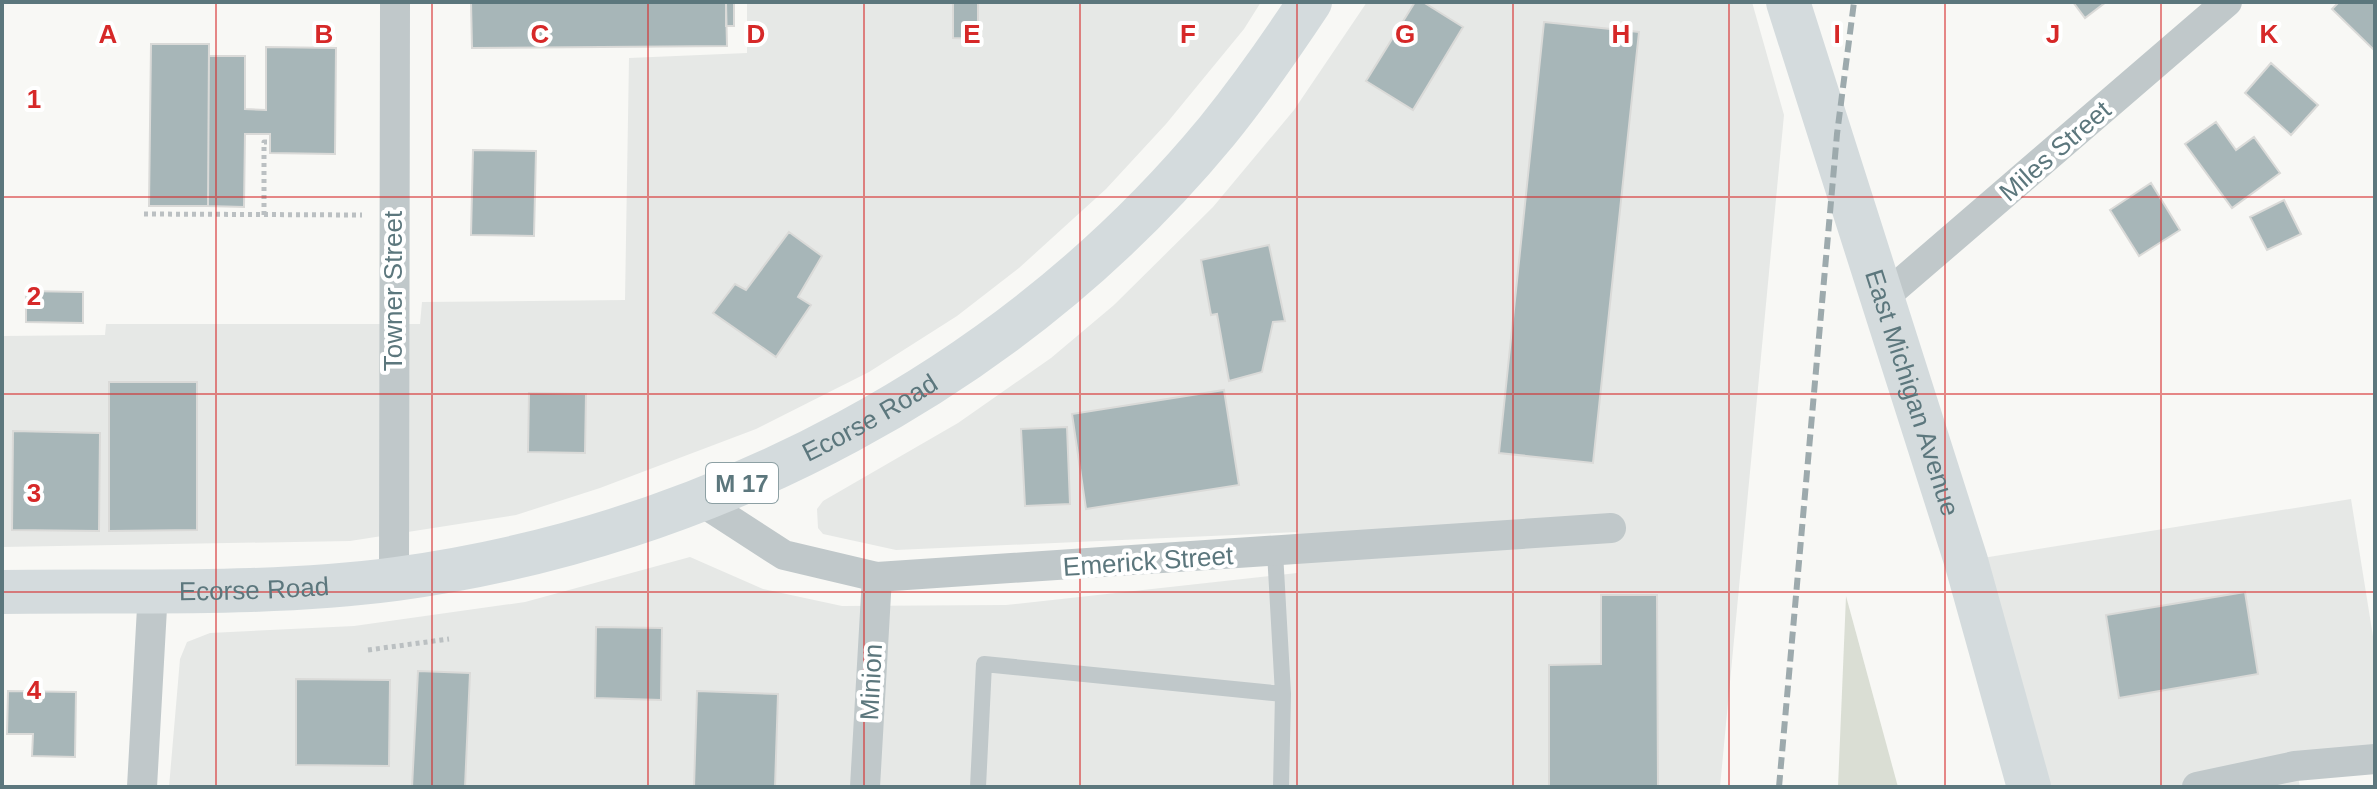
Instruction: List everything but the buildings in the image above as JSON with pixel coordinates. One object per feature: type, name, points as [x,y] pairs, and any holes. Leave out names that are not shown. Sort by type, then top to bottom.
[{"type":"main road","name":"Ecorse Road","points":[[2,592],[298,587],[394,579],[525,555],[702,502],[902,402],[1035,309],[1128,226],[1198,152],[1310,2]]},
{"type":"main road","name":"East Michigan Avenue","points":[[1788,2],[1966,561],[2029,787]]},
{"type":"street","name":"Towner Street","points":[[394,579],[395,2]]},
{"type":"street","name":"Miles Street","points":[[1882,299],[2227,2]]},
{"type":"street","name":"Emerick Street","points":[[702,502],[784,555],[877,577],[1611,528]]},
{"type":"street","name":"Minion","points":[[865,787],[877,577]]},
{"type":"street","points":[[142,787],[153,590]]},
{"type":"street","points":[[2197,787],[2295,766],[2375,759]]},
{"type":"lane","points":[[1275,552],[1283,694],[1281,787]]},
{"type":"lane","points":[[978,787],[984,664],[1283,694]]},
{"type":"path","points":[[264,215],[264,142],[270,142]]},
{"type":"path","points":[[144,214],[362,215]]},
{"type":"path","points":[[368,650],[449,639]]},
{"type":"shaded area","points":[[747,2],[1261,2],[1244,29],[1166,124],[1106,189],[1019,268],[957,316],[869,372],[756,429],[600,488],[516,515],[350,541],[2,547],[2,336],[105,335],[106,324],[420,324],[422,302],[625,300],[629,58],[747,53]]},
{"type":"shaded area","points":[[1367,2],[1752,2],[1784,115],[1720,787],[169,787],[180,659],[187,642],[210,633],[354,626],[525,602],[690,557],[763,589],[842,606],[1006,605],[1297,573],[1298,532],[896,550],[823,534],[818,528],[817,509],[823,501],[958,423],[1051,358],[1114,305],[1213,207],[1294,110]]},
{"type":"shaded area","points":[[2351,499],[2375,649],[2375,759],[2296,767],[2300,787],[2029,787],[1970,560]]},
{"type":"shaded area","points":[[1846,596],[1898,787],[1838,787]]},
{"type":"railway","points":[[1779,787],[1837,134],[1854,2]]}]
